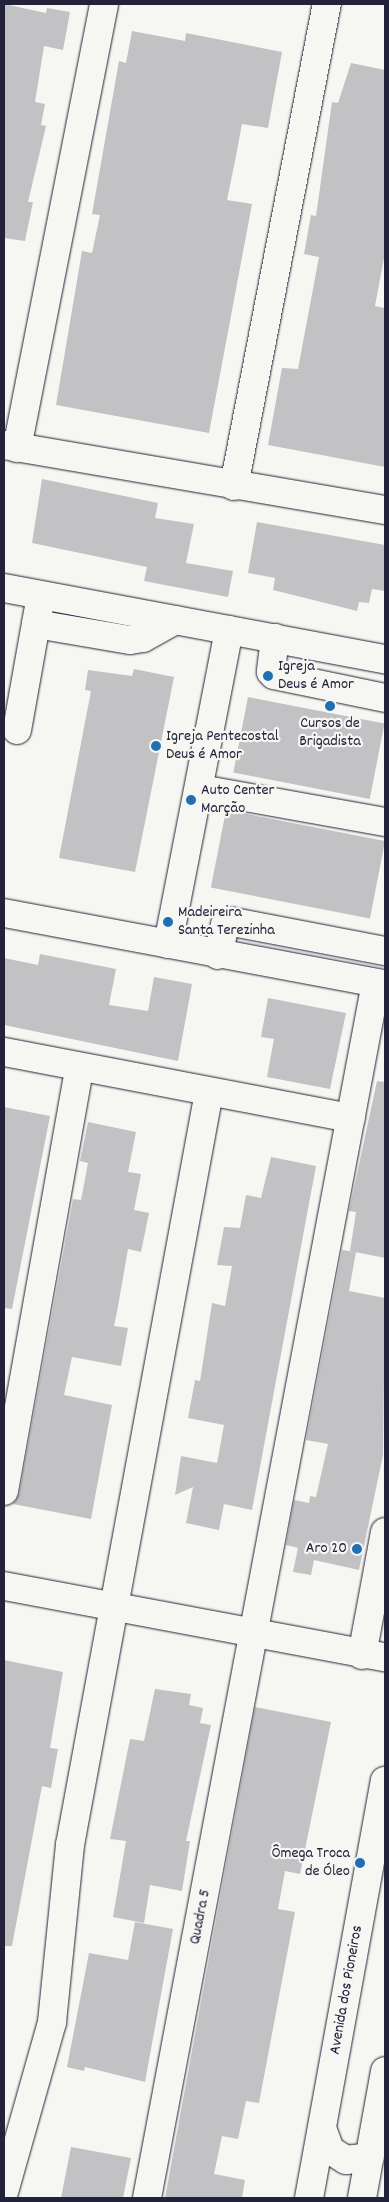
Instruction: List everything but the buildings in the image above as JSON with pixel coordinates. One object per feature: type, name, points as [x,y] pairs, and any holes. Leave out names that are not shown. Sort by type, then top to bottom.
[{"type":"street","points":[[104,4],[10,446],[234,486],[385,510]]},
{"type":"street","points":[[234,486],[327,4]]},
{"type":"street","points":[[4,588],[385,659]]},
{"type":"street","points":[[17,730],[42,595]]},
{"type":"street","points":[[36,624],[130,640],[144,638],[175,620]]},
{"type":"street","points":[[168,944],[200,789],[228,630]]},
{"type":"street","points":[[275,638],[271,672],[274,675],[385,698]]},
{"type":"street","points":[[200,789],[385,822]]},
{"type":"street","points":[[4,913],[218,955],[380,984]]},
{"type":"street","points":[[218,955],[225,925],[233,922],[385,952]]},
{"type":"street","name":"Quadra 5","points":[[147,2198],[255,1636],[350,1118],[380,984]]},
{"type":"street","points":[[4,1052],[79,1069],[350,1118]]},
{"type":"street","points":[[4,1490],[79,1069]]},
{"type":"street","points":[[4,2192],[13,2120],[52,2022],[70,1845],[115,1608],[208,1092]]},
{"type":"street","points":[[4,1586],[255,1636],[373,1656],[385,1532]]},
{"type":"street","name":"Avenida dos Pioneiros","points":[[309,2198],[385,1781]]},
{"type":"street","points":[[362,2198],[370,2156],[381,2123],[385,2071]]},
{"type":"street","points":[[322,2128],[330,2150],[346,2160],[370,2156]]},
{"type":"place","name":"Igreja Deus é Amor","points":[[268,676]]},
{"type":"place","name":"Cursos de Brigadista","points":[[330,706]]},
{"type":"place","name":"Igreja Pentecostal Deus é Amor","points":[[156,746]]},
{"type":"place","name":"Auto Center Marção","points":[[191,800]]},
{"type":"place","name":"Madeireira Santa Terezinha","points":[[168,922]]},
{"type":"place","name":"Aro 20","points":[[357,1549]]},
{"type":"place","name":"Ômega Troca de Óleo","points":[[360,1863]]}]
